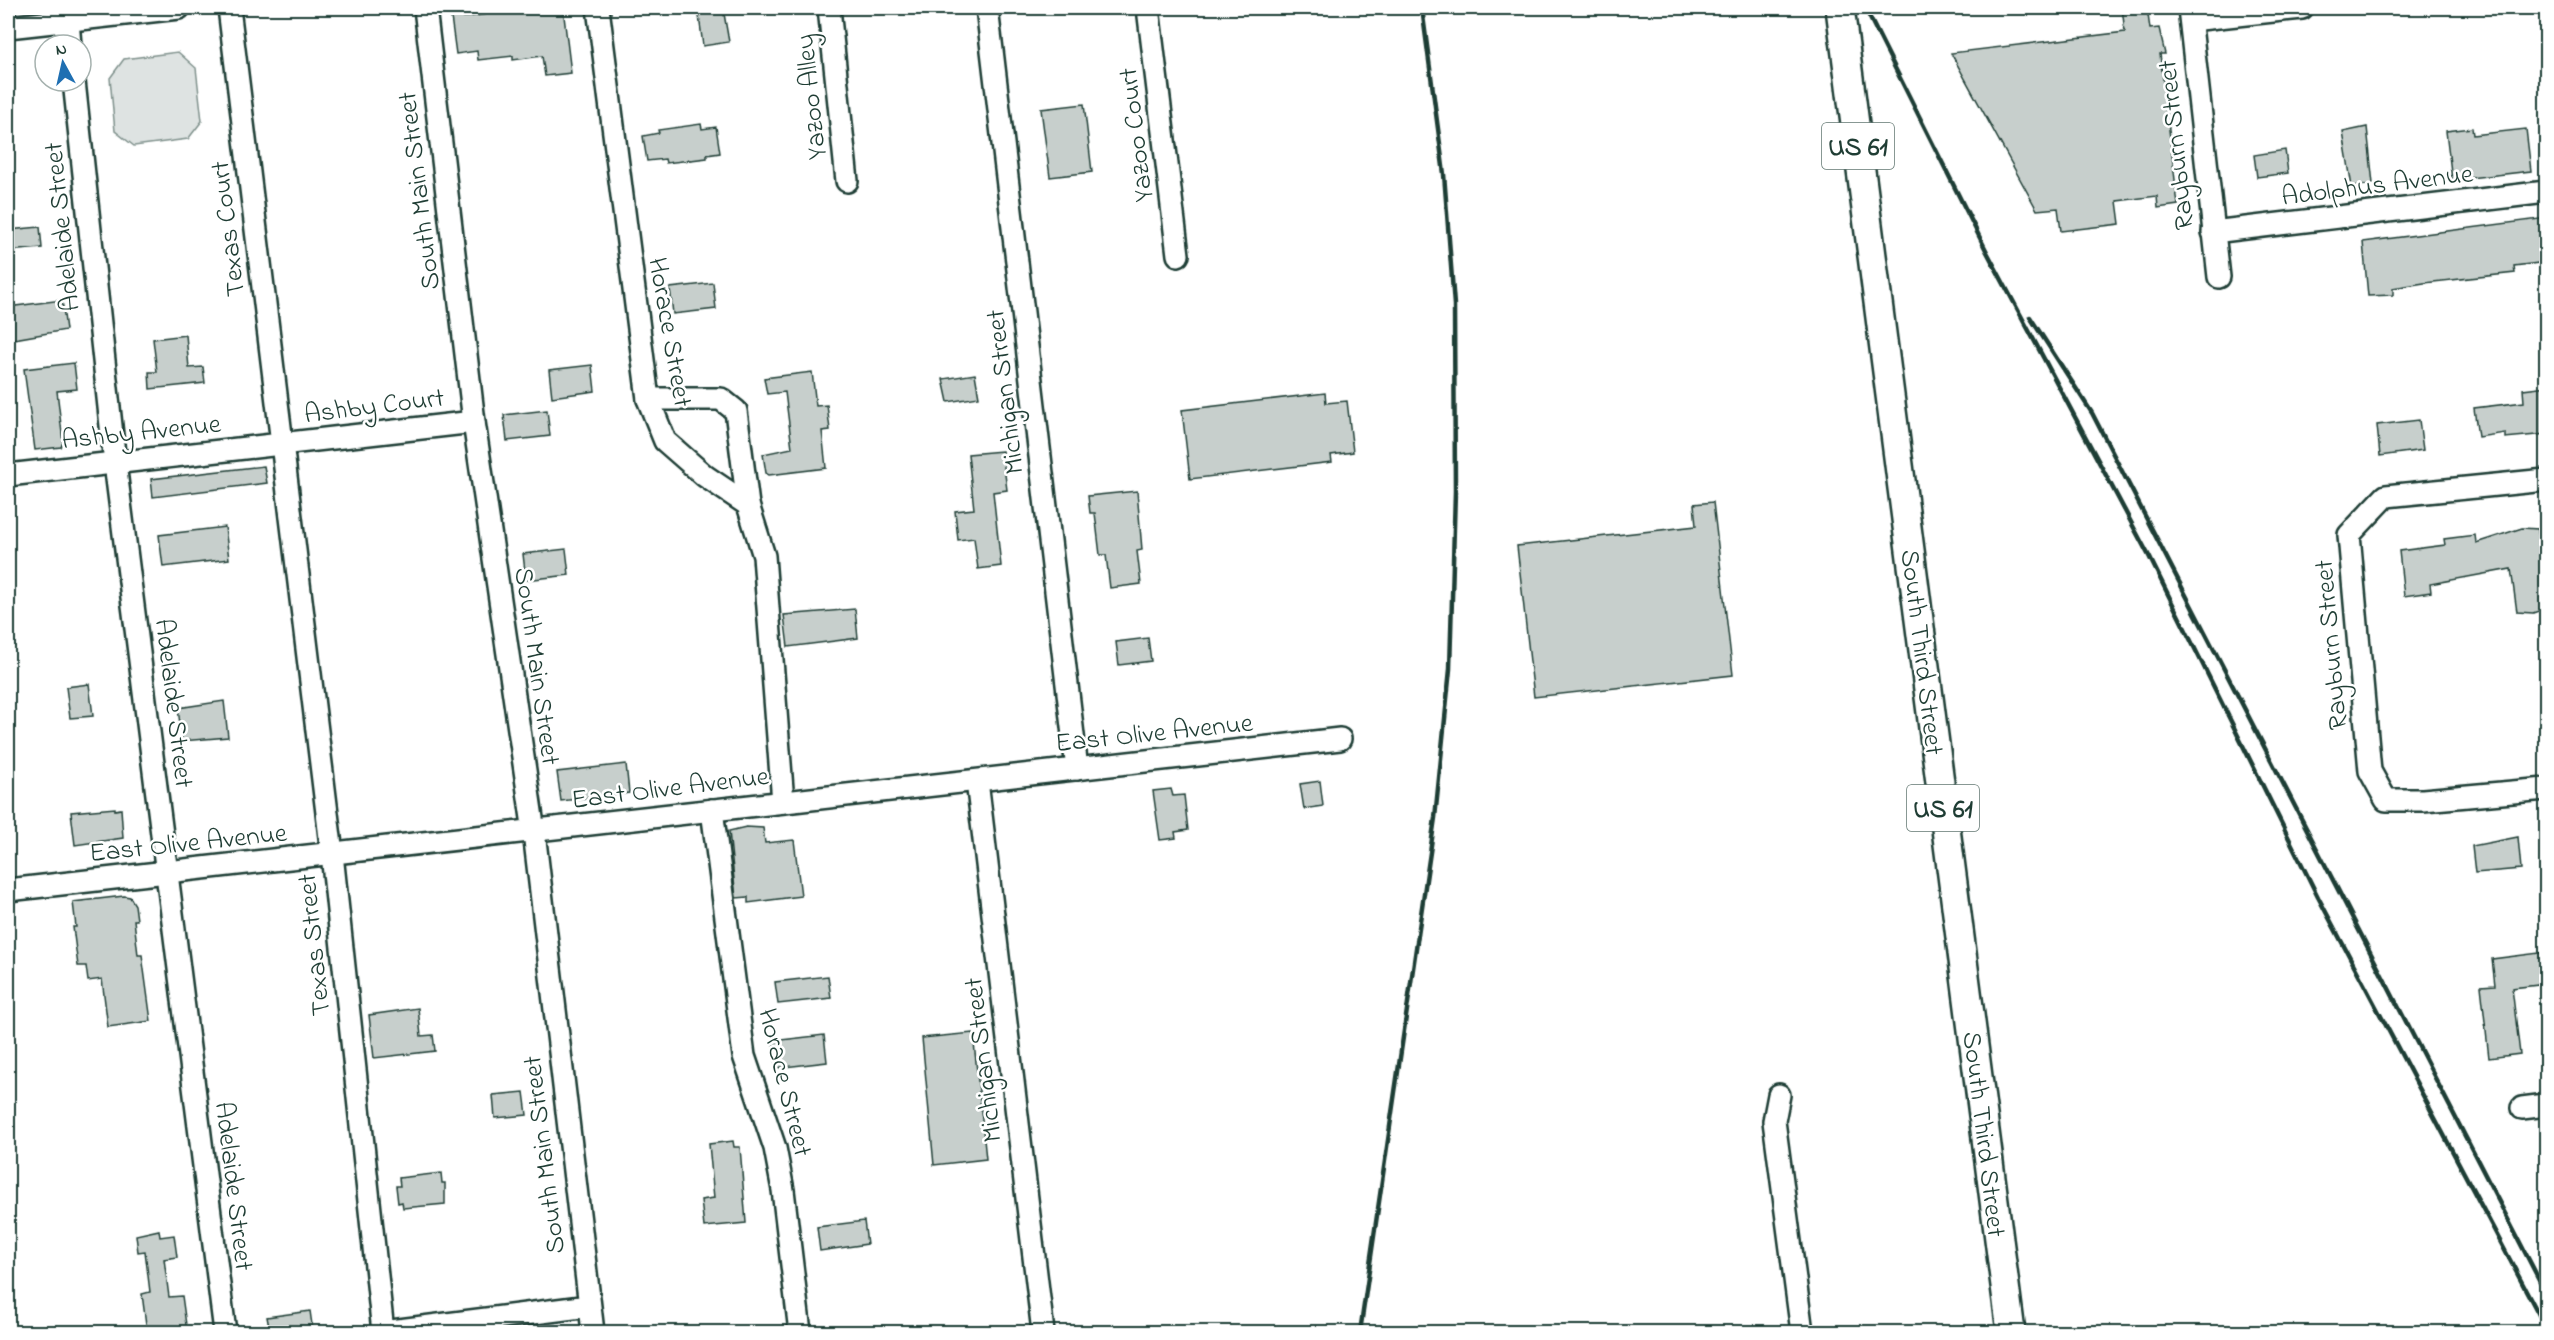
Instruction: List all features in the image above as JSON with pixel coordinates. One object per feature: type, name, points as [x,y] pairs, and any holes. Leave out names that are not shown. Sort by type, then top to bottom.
[{"type":"main road","name":"South Third Street","points":[[1840,8],[2011,1332]]},
{"type":"street","points":[[8,27],[179,8]]},
{"type":"street","name":"Texas Court","points":[[229,8],[281,444]]},
{"type":"street","name":"South Main Street","points":[[425,8],[474,422],[534,832],[593,1332]]},
{"type":"street","name":"Horace Street","points":[[597,8],[648,399],[665,441],[705,476],[748,505]]},
{"type":"street","name":"Yazoo Alley","points":[[829,8],[848,182]]},
{"type":"street","name":"Michigan Street","points":[[987,8],[1077,769]]},
{"type":"street","name":"Yazoo Court","points":[[1148,8],[1178,255]]},
{"type":"street","points":[[2190,14],[2302,8]]},
{"type":"street","name":"Rayburn Street","points":[[2190,14],[2219,277]]},
{"type":"street","points":[[68,21],[69,33]]},
{"type":"street","name":"Adelaide Street","points":[[75,93],[115,464],[225,1332]]},
{"type":"street","name":"Adolphus Avenue","points":[[2213,232],[2547,192]]},
{"type":"street","points":[[648,399],[721,399],[736,411],[748,505],[764,556],[783,802]]},
{"type":"street","name":"Ashby Court","points":[[281,444],[474,422]]},
{"type":"street","name":"Ashby Avenue","points":[[8,475],[281,444]]},
{"type":"street","name":"Texas Street","points":[[281,444],[332,854],[383,1332]]},
{"type":"street","name":"Rayburn Street","points":[[2547,480],[2386,496],[2349,535],[2370,771],[2386,800],[2423,800],[2547,789]]},
{"type":"street","name":"East Olive Avenue","points":[[8,890],[1340,739]]},
{"type":"street","name":"Michigan Street","points":[[978,781],[1042,1332]]},
{"type":"street","name":"Horace Street","points":[[712,810],[744,1056],[775,1148],[783,1190],[800,1332]]},
{"type":"street","points":[[1779,1095],[1774,1121],[1802,1332]]},
{"type":"street","points":[[2522,1108],[2547,1105]]},
{"type":"street","points":[[383,1332],[590,1306]]},
{"type":"shaded area","points":[[178,52],[196,68],[202,121],[188,139],[134,146],[115,131],[110,78],[124,59]]},
{"type":"building","points":[[528,8],[563,8],[571,73],[545,76],[542,56],[513,60],[513,56],[478,60],[477,51],[456,54],[451,17],[468,17]]},
{"type":"building","points":[[698,8],[723,8],[729,42],[703,46]]},
{"type":"building","points":[[2122,8],[2147,8],[2150,29],[2159,28],[2165,54],[2160,54],[2178,205],[2158,208],[2157,196],[2117,201],[2120,224],[2061,231],[2058,208],[2037,210],[1951,53],[2125,32]]},
{"type":"building","points":[[1084,104],[1092,172],[1050,177],[1041,109]]},
{"type":"building","points":[[701,124],[702,129],[716,127],[720,153],[707,155],[707,158],[666,163],[665,159],[647,161],[643,136],[659,133],[658,130]]},
{"type":"building","points":[[2367,127],[2373,184],[2352,187],[2343,132]]},
{"type":"building","points":[[2472,128],[2473,135],[2526,129],[2531,171],[2452,180],[2446,131]]},
{"type":"building","points":[[2285,150],[2288,173],[2257,177],[2254,155]]},
{"type":"building","points":[[2547,218],[2547,262],[2514,266],[2515,273],[2424,283],[2393,288],[2393,295],[2368,296],[2363,242]]},
{"type":"building","points":[[40,227],[42,248],[8,251],[8,230]]},
{"type":"building","points":[[713,283],[716,309],[673,314],[670,288]]},
{"type":"building","points":[[62,300],[66,330],[8,340],[8,307]]},
{"type":"building","points":[[186,335],[189,368],[203,367],[205,383],[150,389],[149,372],[157,372],[153,339]]},
{"type":"building","points":[[74,363],[77,389],[57,391],[63,442],[61,447],[35,450],[24,369]]},
{"type":"building","points":[[592,365],[595,391],[552,397],[549,370]]},
{"type":"building","points":[[812,372],[816,406],[827,405],[830,430],[822,431],[826,468],[769,475],[766,473],[763,454],[792,448],[785,392],[767,394],[764,378]]},
{"type":"building","points":[[975,374],[979,397],[948,402],[943,379]]},
{"type":"building","points":[[2547,386],[2547,434],[2505,438],[2505,433],[2478,437],[2474,408],[2524,402],[2523,389]]},
{"type":"building","points":[[1325,393],[1326,403],[1347,401],[1353,452],[1331,455],[1332,462],[1190,479],[1182,410]]},
{"type":"building","points":[[547,410],[550,436],[507,441],[504,415]]},
{"type":"building","points":[[2419,420],[2423,450],[2380,456],[2377,425]]},
{"type":"building","points":[[1002,451],[1007,490],[993,492],[1001,566],[978,569],[974,538],[958,540],[955,511],[974,509],[968,454]]},
{"type":"building","points":[[264,466],[267,483],[153,497],[151,479]]},
{"type":"building","points":[[1137,491],[1142,550],[1137,551],[1141,584],[1110,588],[1106,555],[1100,555],[1095,513],[1090,513],[1088,496]]},
{"type":"building","points":[[1713,502],[1733,675],[1534,697],[1517,546],[1696,526],[1694,504]]},
{"type":"building","points":[[225,527],[229,559],[163,567],[159,535]]},
{"type":"building","points":[[2522,528],[2538,529],[2547,608],[2533,613],[2517,612],[2511,569],[2430,584],[2431,592],[2404,596],[2399,551],[2445,545],[2444,539],[2475,535],[2476,543]]},
{"type":"building","points":[[566,549],[569,575],[526,580],[523,554]]},
{"type":"building","points":[[855,609],[858,638],[788,647],[784,615]]},
{"type":"building","points":[[1148,638],[1151,661],[1119,665],[1116,642]]},
{"type":"building","points":[[89,684],[93,716],[70,718],[66,687]]},
{"type":"building","points":[[224,701],[228,737],[182,741],[178,708]]},
{"type":"building","points":[[626,764],[629,793],[561,801],[557,772]]},
{"type":"building","points":[[1320,781],[1323,806],[1304,809],[1300,784]]},
{"type":"building","points":[[1171,789],[1173,796],[1184,795],[1188,830],[1175,832],[1176,838],[1160,840],[1153,791]]},
{"type":"building","points":[[115,808],[115,810],[121,809],[123,838],[75,845],[71,812]]},
{"type":"building","points":[[746,827],[763,828],[765,843],[794,840],[801,896],[748,903],[748,897],[736,898],[729,831]]},
{"type":"building","points":[[2518,837],[2521,869],[2475,873],[2472,846]]},
{"type":"building","points":[[130,897],[135,905],[137,920],[134,920],[138,955],[142,955],[151,1021],[108,1027],[102,979],[88,981],[86,966],[78,966],[73,927],[76,927],[73,902]]},
{"type":"building","points":[[2547,952],[2547,984],[2512,988],[2520,1054],[2489,1058],[2481,986],[2495,985],[2492,959]]},
{"type":"building","points":[[828,976],[831,998],[778,1004],[775,982]]},
{"type":"building","points":[[418,1008],[421,1036],[433,1035],[435,1051],[374,1058],[369,1015]]},
{"type":"building","points":[[973,1033],[986,1159],[934,1165],[922,1038]]},
{"type":"building","points":[[824,1035],[827,1062],[776,1068],[773,1041]]},
{"type":"building","points":[[524,1092],[527,1115],[495,1118],[493,1095]]},
{"type":"building","points":[[733,1141],[734,1147],[740,1147],[746,1223],[704,1227],[701,1200],[714,1198],[709,1144]]},
{"type":"building","points":[[441,1173],[442,1183],[445,1183],[445,1204],[403,1208],[402,1202],[398,1203],[396,1186],[400,1186],[399,1178]]},
{"type":"building","points":[[864,1221],[867,1244],[820,1251],[817,1227]]},
{"type":"building","points":[[159,1230],[160,1237],[174,1235],[177,1257],[164,1259],[169,1297],[182,1296],[187,1332],[147,1332],[142,1294],[150,1292],[145,1251],[138,1252],[136,1235]]},
{"type":"building","points":[[310,1311],[313,1332],[270,1332],[267,1317]]},
{"type":"railway","points":[[1360,1332],[1435,818],[1450,669],[1455,491],[1454,305],[1444,174],[1422,8]]},
{"type":"railway","points":[[1865,8],[1987,252],[2149,556],[2318,897],[2546,1328]]},
{"type":"railway","points":[[2030,317],[2092,413],[2546,1293]]}]
